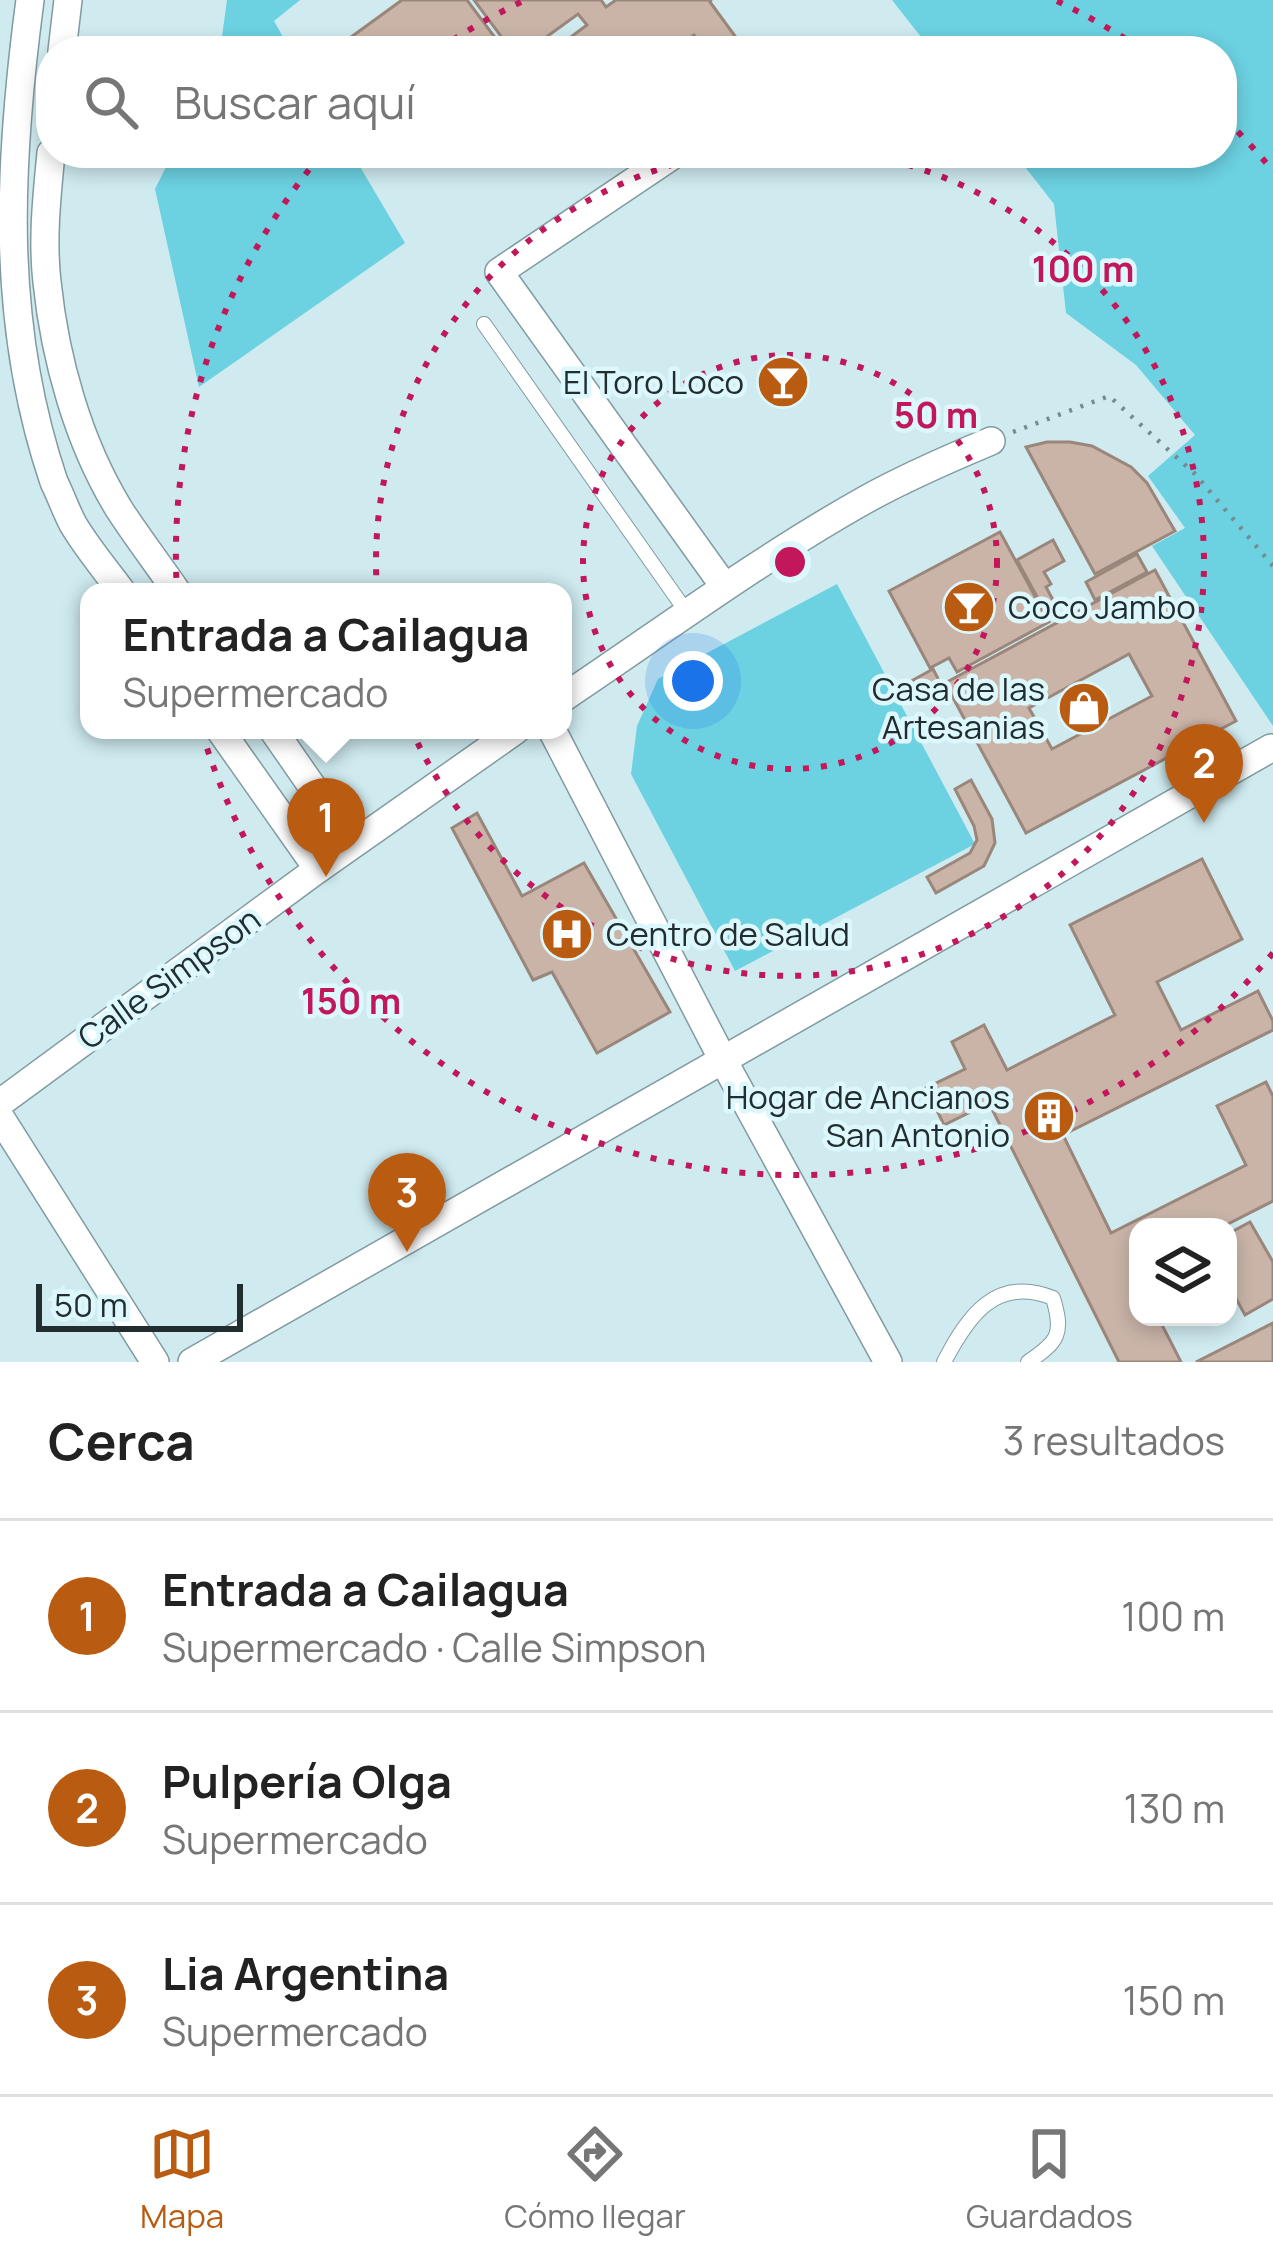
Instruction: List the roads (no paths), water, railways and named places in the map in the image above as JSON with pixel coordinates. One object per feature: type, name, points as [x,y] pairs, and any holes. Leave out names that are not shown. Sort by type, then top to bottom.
[{"type":"street","points":[[30,0],[7,205],[6,286],[12,334],[28,413],[46,464],[73,524],[116,583]]},
{"type":"street","points":[[64,36],[68,0]]},
{"type":"street","points":[[50,168],[47,282],[76,415],[118,507],[171,583]]},
{"type":"street","points":[[654,168],[499,272],[724,586]]},
{"type":"street","points":[[572,692],[724,586],[865,500],[929,466],[991,441]]},
{"type":"street","points":[[226,739],[318,868]]},
{"type":"street","points":[[279,739],[352,844]]},
{"type":"street","name":"Calle Simpson","points":[[0,1103],[318,868],[503,739]]},
{"type":"street","points":[[557,739],[723,1060],[888,1362]]},
{"type":"street","points":[[192,1362],[1270,748]]},
{"type":"street","points":[[0,1117],[155,1362]]},
{"type":"lane","points":[[484,324],[688,614]]},
{"type":"lane","points":[[944,1362],[976,1311],[1000,1294],[1031,1290],[1052,1298],[1061,1324],[1052,1346],[1028,1362]]},
{"type":"place","name":"El Toro Loco","points":[[783,382]]},
{"type":"place","name":"Coco Jambo","points":[[969,607]]},
{"type":"place","name":"Casa de las Artesanias","points":[[1084,708]]},
{"type":"place","name":"Pulpería Olga","points":[[1204,823]]},
{"type":"place","name":"Entrada a Cailagua","points":[[326,877]]},
{"type":"place","name":"Centro de Salud","points":[[567,934]]},
{"type":"place","name":"Hogar de Ancianos San Antonio","points":[[1049,1116]]},
{"type":"place","name":"Lia Argentina","points":[[407,1252]]}]
